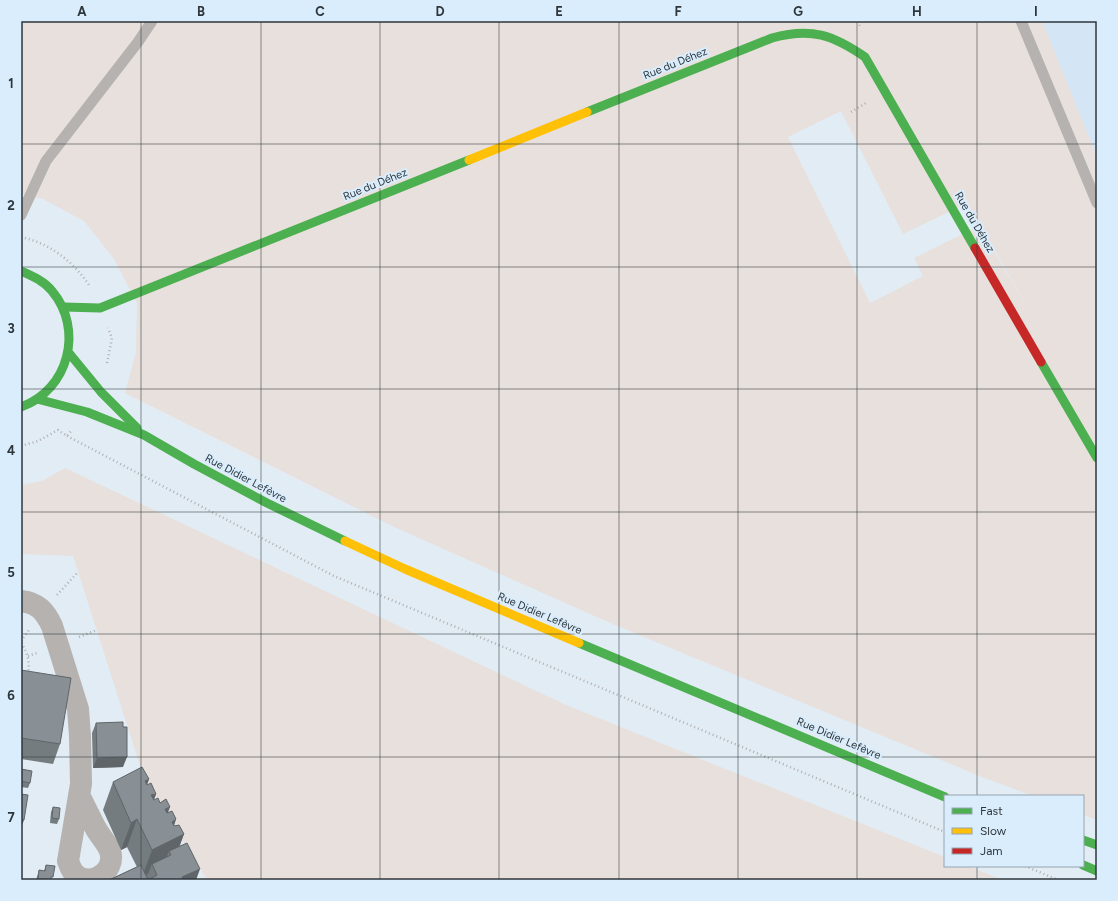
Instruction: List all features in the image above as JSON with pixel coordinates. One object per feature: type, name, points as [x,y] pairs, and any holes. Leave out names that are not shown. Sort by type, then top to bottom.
[{"type":"main road","name":"Rue du Déhez","points":[[64,307],[100,308],[760,42],[785,35],[810,33],[823,36],[853,48],[865,57],[1097,458]]},
{"type":"main road","points":[[21,271],[31,274],[50,288],[64,307],[70,330],[69,353],[61,375],[47,392],[28,405],[21,406]]},
{"type":"main road","name":"Rue Didier Lefèvre","points":[[69,353],[101,392],[144,435]]},
{"type":"main road","name":"Rue Didier Lefèvre","points":[[37,399],[87,412],[144,435],[267,503],[310,525],[405,569],[946,795]]},
{"type":"main road","name":"Rue Didier Lefèvre","points":[[936,792],[944,796]]},
{"type":"main road","points":[[1084,840],[1097,845]]},
{"type":"main road","points":[[1084,864],[1097,871]]},
{"type":"street","points":[[21,601],[38,607],[46,613],[52,626],[78,708],[80,736],[80,797]]},
{"type":"street","points":[[1084,860],[1097,860]]},
{"type":"lane","points":[[21,215],[46,161],[138,42],[152,21]]},
{"type":"lane","points":[[1021,21],[1097,204]]},
{"type":"path","points":[[21,237],[44,244],[62,255],[83,276],[90,286]]},
{"type":"path","points":[[66,436],[334,576],[944,832]]},
{"type":"path","points":[[21,643],[29,661],[27,678]]},
{"type":"path","points":[[1027,867],[1058,880]]},
{"type":"shaded area","points":[[21,21],[1042,21],[1097,157],[1097,820],[1084,815],[1084,795],[1030,795],[982,777],[608,622],[394,527],[125,393],[136,352],[137,303],[114,259],[84,221],[43,199],[21,194]],"holes":[[[841,111],[903,234],[967,203],[1045,337],[979,226],[914,258],[923,276],[870,303],[788,137]]]},
{"type":"shaded area","points":[[1042,21],[1097,21],[1097,157]]},
{"type":"shaded area","points":[[65,468],[566,705],[944,857],[944,867],[970,867],[1003,880],[207,880],[144,778],[73,556],[21,554],[21,485],[42,481]]},
{"type":"building","points":[[21,670],[71,678],[60,744],[21,738]]},
{"type":"building","points":[[123,722],[123,727],[127,727],[127,757],[97,758],[96,723]]},
{"type":"building","points":[[142,767],[149,779],[145,781],[147,785],[151,783],[156,794],[151,795],[154,800],[158,798],[160,803],[166,799],[170,807],[165,809],[167,813],[172,811],[176,819],[172,822],[174,826],[179,825],[184,834],[152,850],[137,819],[131,823],[113,782]]},
{"type":"building","points":[[21,769],[32,771],[30,783],[21,781]]},
{"type":"building","points":[[21,794],[28,795],[24,820],[21,820]]},
{"type":"building","points":[[53,807],[60,808],[59,819],[52,818]]},
{"type":"building","points":[[187,843],[200,869],[182,877],[183,880],[148,880],[157,875],[152,864],[171,855],[169,851]]},
{"type":"building","points":[[46,865],[55,866],[53,877],[51,877],[51,880],[38,880],[39,870],[45,871]]},
{"type":"building","points":[[141,865],[148,880],[109,880]]},
{"type":"traffic: fast","points":[[587,112],[772,38],[798,33],[810,33],[832,38],[865,57],[975,248]]},
{"type":"traffic: fast","points":[[64,307],[100,308],[469,160]]},
{"type":"traffic: fast","points":[[21,271],[42,282],[52,291],[62,306],[67,323],[69,340],[66,357],[60,373],[51,387],[37,399],[21,407]]},
{"type":"traffic: fast","points":[[69,353],[101,392],[137,428]]},
{"type":"traffic: fast","points":[[1041,362],[1097,458]]},
{"type":"traffic: fast","points":[[37,399],[87,412],[144,435],[267,503],[345,541]]},
{"type":"traffic: fast","points":[[579,643],[944,797]]},
{"type":"traffic: fast","points":[[1084,840],[1097,845]]},
{"type":"traffic: fast","points":[[1084,865],[1097,871]]},
{"type":"traffic: slow","points":[[469,160],[587,112]]},
{"type":"traffic: slow","points":[[345,541],[405,569],[579,643]]},
{"type":"traffic: jam","points":[[975,248],[1041,362]]}]
